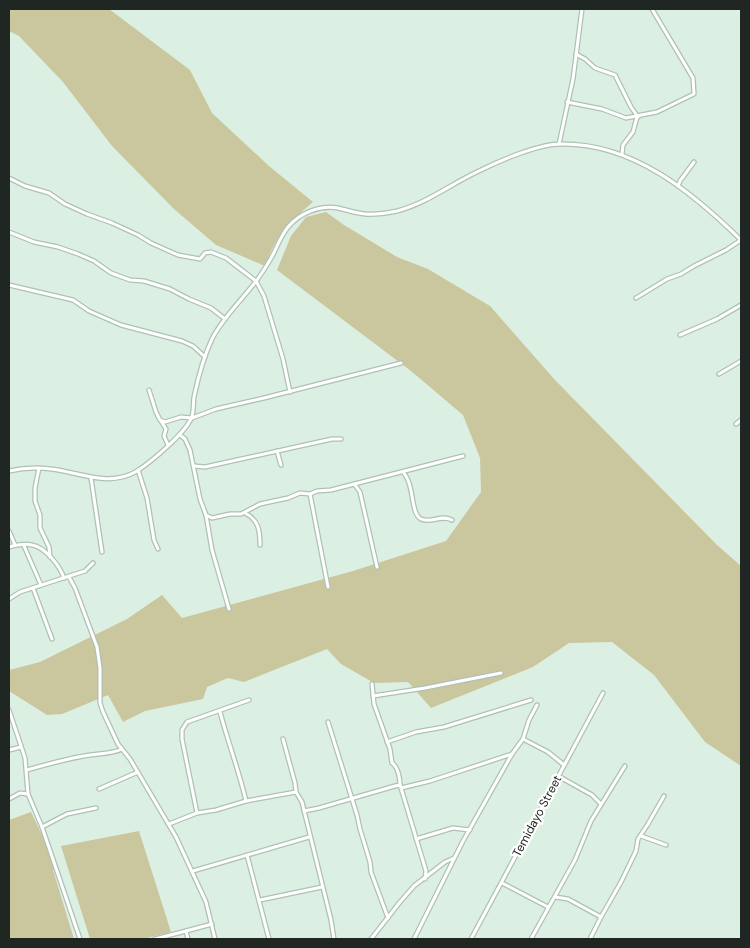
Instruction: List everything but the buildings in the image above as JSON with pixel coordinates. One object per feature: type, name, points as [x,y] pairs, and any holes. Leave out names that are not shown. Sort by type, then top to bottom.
[{"type":"street","points":[[559,144],[576,54],[582,9]]},
{"type":"street","points":[[567,102],[602,109],[622,117],[638,117],[668,108],[694,94],[694,78],[652,9]]},
{"type":"street","points":[[576,54],[595,68],[615,75],[638,117]]},
{"type":"street","points":[[622,154],[623,145],[633,132],[638,117]]},
{"type":"street","points":[[9,470],[39,468],[64,471],[91,478],[127,476],[138,470],[180,435],[192,418],[194,397],[206,357],[218,329],[270,261],[287,229],[305,212],[336,208],[364,214],[374,214],[407,208],[428,199],[481,170],[529,151],[559,144],[597,147],[636,160],[678,186],[714,214],[741,240],[681,274],[667,279],[636,298]]},
{"type":"street","points":[[678,186],[694,162]]},
{"type":"street","points":[[9,178],[26,186],[49,193],[65,204],[112,223],[178,254],[200,259],[205,253],[211,252],[226,258],[256,281],[264,296],[283,359],[290,392]]},
{"type":"street","points":[[9,232],[34,242],[78,254],[94,261],[111,273],[130,280],[144,280],[170,289],[211,308],[225,319]]},
{"type":"street","points":[[9,285],[73,300],[89,311],[121,325],[182,341],[193,346],[206,357]]},
{"type":"street","points":[[680,335],[717,319],[741,305]]},
{"type":"street","points":[[719,374],[741,361]]},
{"type":"street","points":[[160,420],[164,422],[181,417],[192,418],[216,409],[401,364]]},
{"type":"street","points":[[150,390],[156,412],[166,429],[164,436],[168,445]]},
{"type":"street","points":[[736,424],[741,420]]},
{"type":"street","points":[[180,435],[185,438],[194,465],[215,564],[229,609]]},
{"type":"street","points":[[194,465],[202,467],[332,439],[341,439]]},
{"type":"street","points":[[277,452],[281,465]]},
{"type":"street","points":[[206,515],[212,518],[244,513],[254,507],[300,493],[310,494],[315,491],[325,491],[463,456]]},
{"type":"street","points":[[39,468],[35,488],[35,501],[40,516],[40,528],[49,547],[50,557]]},
{"type":"street","points":[[138,470],[147,498],[154,540],[158,548]]},
{"type":"street","points":[[403,472],[408,477],[412,491],[414,513],[420,519],[427,521],[446,517],[452,520]]},
{"type":"street","points":[[91,478],[102,552]]},
{"type":"street","points":[[355,484],[360,492],[377,567]]},
{"type":"street","points":[[310,494],[328,587]]},
{"type":"street","points":[[244,513],[250,516],[259,528],[260,545]]},
{"type":"street","points":[[9,531],[15,545]]},
{"type":"street","points":[[9,547],[15,545],[35,546],[58,565],[75,588],[97,647],[100,668],[100,702],[122,749],[126,752],[169,824],[193,871],[206,902],[215,939]]},
{"type":"street","points":[[23,545],[41,585]]},
{"type":"street","points":[[9,599],[20,592],[85,571],[94,563]]},
{"type":"street","points":[[33,588],[52,638]]},
{"type":"street","points":[[373,696],[502,673]]},
{"type":"street","points":[[372,684],[373,696],[392,757],[392,763],[396,770],[426,871],[425,879]]},
{"type":"street","name":"Temidayo Street","points":[[471,939],[603,693]]},
{"type":"street","points":[[197,813],[182,739],[182,730],[187,722],[220,712],[249,700]]},
{"type":"street","points":[[387,742],[416,732],[444,727],[531,700]]},
{"type":"street","points":[[414,939],[454,858],[512,754],[523,739],[529,720],[537,705]]},
{"type":"street","points":[[9,710],[25,758],[28,794],[42,827],[80,939]]},
{"type":"street","points":[[220,712],[236,760],[238,776],[246,801]]},
{"type":"street","points":[[328,722],[370,862],[371,872],[388,918]]},
{"type":"street","points":[[283,739],[296,783],[296,792],[299,795],[304,811],[334,938],[327,939]]},
{"type":"street","points":[[523,739],[548,752],[564,765]]},
{"type":"street","points":[[9,750],[21,747]]},
{"type":"street","points":[[27,770],[51,763],[89,755],[116,752],[122,749]]},
{"type":"street","points":[[304,811],[350,798],[430,781],[512,754]]},
{"type":"street","points":[[531,939],[581,848],[587,830],[601,804],[626,766]]},
{"type":"street","points":[[99,789],[138,772]]},
{"type":"street","points":[[558,776],[592,795],[601,804]]},
{"type":"street","points":[[169,824],[197,813],[216,810],[246,801],[296,792]]},
{"type":"street","points":[[9,799],[20,793],[28,794]]},
{"type":"street","points":[[590,939],[600,916],[621,882],[636,851],[638,839],[664,796]]},
{"type":"street","points":[[42,827],[67,814],[96,808]]},
{"type":"street","points":[[416,839],[453,828],[470,830]]},
{"type":"street","points":[[641,836],[666,845]]},
{"type":"street","points":[[193,871],[309,837]]},
{"type":"street","points":[[247,855],[269,939]]},
{"type":"street","points":[[371,939],[414,886],[454,858]]},
{"type":"street","points":[[502,883],[548,907]]},
{"type":"street","points":[[260,900],[322,887]]},
{"type":"street","points":[[555,897],[564,897],[600,916]]},
{"type":"street","points":[[156,939],[212,924]]},
{"type":"street","points":[[186,930],[188,939]]},
{"type":"shaded area","points":[[9,9],[109,9],[190,70],[212,113],[269,166],[313,202],[284,230],[274,245],[265,266],[216,245],[174,209],[112,146],[63,82],[19,36],[9,31]]},
{"type":"shaded area","points":[[326,212],[397,257],[428,269],[490,306],[555,380],[716,544],[741,566],[741,766],[705,742],[654,675],[612,642],[569,643],[533,667],[431,708],[408,682],[374,683],[341,664],[327,649],[244,682],[228,678],[207,687],[203,699],[145,711],[123,722],[108,695],[62,714],[47,715],[9,691],[9,670],[40,662],[127,619],[162,595],[182,618],[353,571],[446,541],[481,492],[480,458],[463,415],[411,371],[277,270],[291,236],[306,217]]},
{"type":"shaded area","points":[[31,812],[57,866],[53,870],[74,939],[9,939],[9,820]]},
{"type":"shaded area","points":[[139,831],[171,932],[143,939],[90,939],[61,846]]}]
